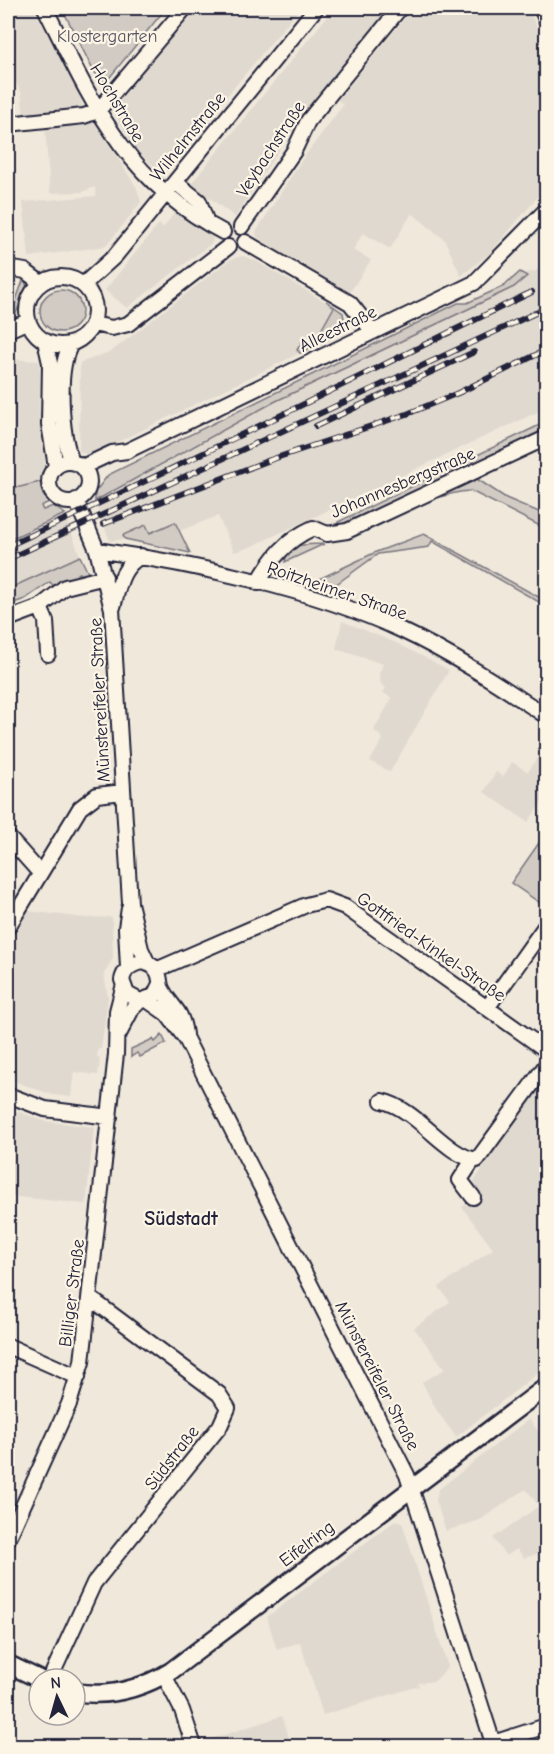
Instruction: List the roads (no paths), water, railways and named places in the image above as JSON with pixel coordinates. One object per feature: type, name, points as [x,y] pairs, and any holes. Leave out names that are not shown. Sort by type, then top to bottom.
[{"type":"main road","name":"Eifelring","points":[[87,1692],[115,1693],[138,1687],[164,1675],[546,1387]]},
{"type":"main road","points":[[8,1664],[27,1673]]},
{"type":"street","name":"Hochstraße","points":[[45,8],[98,111],[141,172],[165,193],[223,232]]},
{"type":"street","points":[[8,124],[84,116],[98,111],[184,8]]},
{"type":"street","name":"Wilhelmstraße","points":[[83,285],[115,256],[316,8]]},
{"type":"street","name":"Veybachstraße","points":[[241,227],[294,151],[308,121],[400,8]]},
{"type":"street","points":[[541,8],[546,19]]},
{"type":"street","points":[[175,182],[198,201],[207,223]]},
{"type":"street","name":"Alleestraße","points":[[81,470],[97,471],[122,458],[127,451],[474,282],[545,206]]},
{"type":"street","points":[[93,324],[112,328],[128,324],[228,247],[239,248],[245,242],[246,234],[241,227],[233,225],[223,232],[223,240],[228,247]]},
{"type":"street","points":[[245,242],[350,303],[373,332]]},
{"type":"street","points":[[8,268],[25,271],[41,283]]},
{"type":"street","points":[[62,277],[83,285],[94,303],[93,324],[84,337],[71,344],[55,345],[45,342],[33,331],[28,321],[28,300],[41,283],[62,277]]},
{"type":"street","points":[[8,330],[28,321]]},
{"type":"street","points":[[45,342],[49,353],[49,424],[56,467],[49,481],[53,494],[65,501],[76,500],[85,492],[81,470],[67,447],[62,406],[66,352],[71,344]]},
{"type":"street","name":"Johannesbergstraße","points":[[258,583],[281,548],[298,535],[313,528],[327,534],[347,531],[546,438]]},
{"type":"street","points":[[56,467],[81,470]]},
{"type":"street","name":"Münstereifeler Straße","points":[[76,500],[97,550],[112,609],[130,903],[141,949],[152,967]]},
{"type":"street","name":"Roitzheimer Straße","points":[[97,550],[141,556],[258,583],[337,606],[399,629],[471,669],[546,716]]},
{"type":"street","points":[[112,609],[123,573],[141,556]]},
{"type":"street","points":[[8,619],[40,607],[65,587],[105,577]]},
{"type":"street","points":[[40,607],[46,621],[48,654]]},
{"type":"street","points":[[8,927],[70,820],[85,803],[97,795],[123,792]]},
{"type":"street","points":[[8,837],[40,873]]},
{"type":"street","name":"Gottfried-Kinkel-Straße","points":[[152,967],[306,905],[326,900],[345,907],[546,1050]]},
{"type":"street","name":"Münstereifeler Straße","points":[[128,968],[126,928],[130,903]]},
{"type":"street","points":[[487,1008],[546,925]]},
{"type":"street","points":[[137,963],[152,967],[160,984],[157,993],[143,1000],[131,998],[123,988],[123,976],[128,968],[137,963]]},
{"type":"street","name":"Münstereifeler Straße","points":[[160,984],[180,1014],[186,1039]]},
{"type":"street","name":"Billiger Straße","points":[[8,1539],[62,1420],[78,1377],[90,1299],[110,1117],[118,1036],[117,1011],[123,988]]},
{"type":"street","name":"Münstereifeler Straße","points":[[143,1000],[167,1014],[186,1039],[372,1403],[412,1488],[493,1745]]},
{"type":"street","name":"Billiger Straße","points":[[118,1036],[129,1013],[143,1000]]},
{"type":"street","points":[[473,1197],[460,1180],[473,1160],[482,1156],[546,1065]]},
{"type":"street","points":[[8,1095],[55,1111],[110,1117]]},
{"type":"street","points":[[382,1101],[399,1105],[446,1143],[473,1160]]},
{"type":"street","name":"Südstraße","points":[[56,1667],[94,1584],[220,1426],[228,1408],[219,1394],[90,1299]]},
{"type":"street","points":[[8,1346],[78,1377]]},
{"type":"street","points":[[164,1675],[178,1700],[194,1746]]},
{"type":"street","points":[[493,1745],[546,1726]]},
{"type":"railway","points":[[8,546],[532,292]]},
{"type":"railway","points":[[8,559],[546,308]]},
{"type":"railway","points":[[103,524],[270,460],[407,414],[458,393],[546,350]]},
{"type":"railway","points":[[316,426],[474,352]]},
{"type":"district","name":"Südstadt","points":[[181,1218]]},
{"type":"park label","name":"Klostergarten","points":[[107,36]]}]
